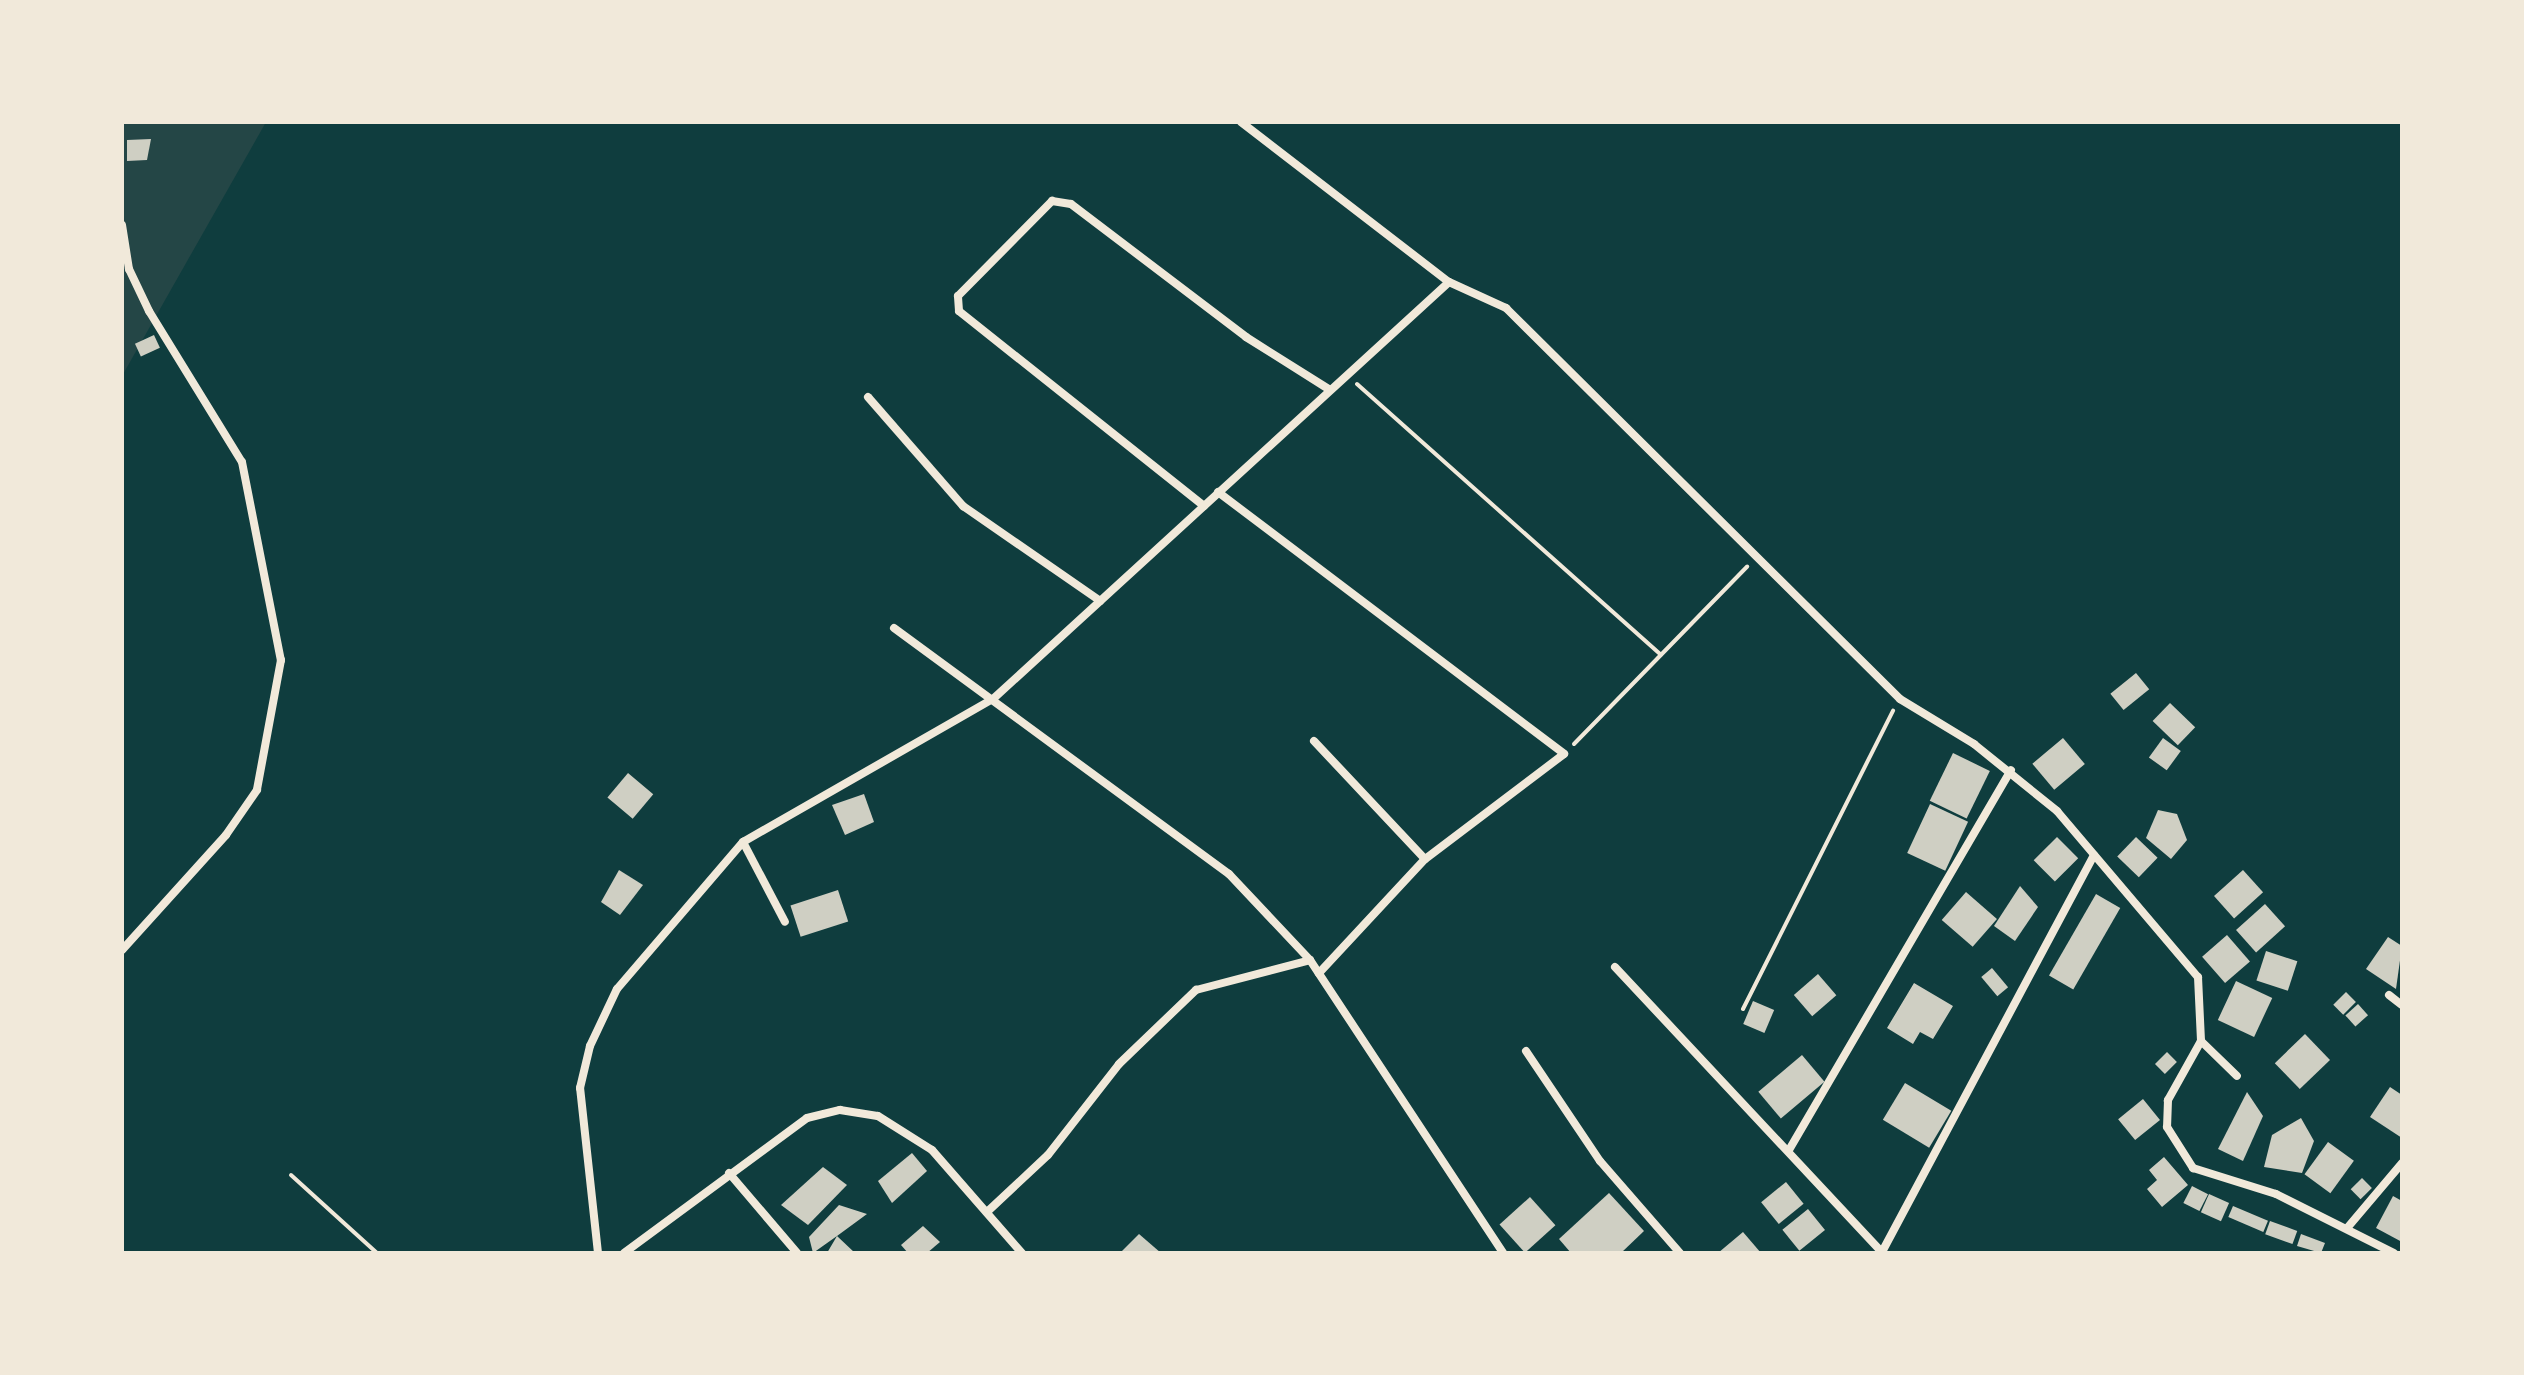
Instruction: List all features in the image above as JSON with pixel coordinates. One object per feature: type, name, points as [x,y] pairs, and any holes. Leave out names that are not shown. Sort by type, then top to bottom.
[{"type":"street","points":[[1241,122],[1449,282],[1506,308],[1900,699],[2011,770],[2094,855],[2198,977],[2201,1041],[2168,1100],[2167,1127],[2193,1168],[2348,1227],[2394,1253]]},
{"type":"street","points":[[1204,506],[959,311],[958,296],[1061,198],[1246,337],[1330,390]]},
{"type":"street","points":[[122,225],[129,269],[149,311],[242,462],[281,660],[257,790],[226,835],[122,950]]},
{"type":"street","points":[[598,1253],[580,1088],[590,1046],[617,989],[743,842],[993,699],[1449,282]]},
{"type":"street","points":[[868,397],[963,506],[1100,601]]},
{"type":"street","points":[[1218,492],[1564,754],[1425,859],[1319,973]]},
{"type":"street","points":[[894,628],[1188,839],[1310,960],[1503,1253]]},
{"type":"street","points":[[1314,741],[1425,859]]},
{"type":"street","points":[[1789,1150],[2011,770]]},
{"type":"street","points":[[743,842],[785,922]]},
{"type":"street","points":[[1615,967],[1882,1252],[2094,855]]},
{"type":"street","points":[[987,1212],[1048,1155],[1119,1064],[1196,990],[1310,960]]},
{"type":"street","points":[[2389,995],[2402,1005]]},
{"type":"street","points":[[2201,1041],[2237,1076]]},
{"type":"street","points":[[1526,1051],[1600,1161],[1680,1253]]},
{"type":"street","points":[[624,1253],[807,1118],[840,1110],[878,1116],[932,1150],[1022,1253]]},
{"type":"street","points":[[2348,1227],[2402,1163]]},
{"type":"street","points":[[729,1173],[797,1253]]},
{"type":"path","points":[[1346,375],[1661,655]]},
{"type":"path","points":[[1564,754],[1757,556]]},
{"type":"path","points":[[1743,1009],[1900,699]]},
{"type":"path","points":[[291,1175],[377,1253]]},
{"type":"shaded area","points":[[122,122],[266,122],[122,376]]},
{"type":"building","points":[[151,139],[147,160],[127,161],[127,140]]},
{"type":"building","points":[[154,335],[160,348],[141,357],[135,344]]},
{"type":"building","points":[[2136,673],[2149,689],[2124,710],[2110,694]]},
{"type":"building","points":[[2170,703],[2195,727],[2178,745],[2153,721]]},
{"type":"building","points":[[2063,738],[2085,764],[2054,790],[2032,764]]},
{"type":"building","points":[[2163,738],[2181,751],[2167,770],[2149,757]]},
{"type":"building","points":[[1953,753],[1990,771],[1967,819],[1930,801]]},
{"type":"building","points":[[628,773],[653,794],[633,819],[607,798]]},
{"type":"building","points":[[864,794],[874,822],[845,835],[832,805]]},
{"type":"building","points":[[1930,804],[1968,822],[1945,871],[1907,853]]},
{"type":"building","points":[[2158,810],[2177,814],[2187,840],[2171,859],[2146,838]]},
{"type":"building","points":[[2057,837],[2078,858],[2055,882],[2034,860]]},
{"type":"building","points":[[2136,837],[2158,858],[2139,877],[2117,856]]},
{"type":"building","points":[[619,870],[643,885],[620,915],[601,902]]},
{"type":"building","points":[[2243,870],[2263,892],[2234,918],[2214,896]]},
{"type":"building","points":[[2020,886],[2038,907],[2015,941],[1994,926]]},
{"type":"building","points":[[838,890],[848,921],[801,937],[790,905]]},
{"type":"building","points":[[1966,892],[1997,919],[1973,947],[1942,920]]},
{"type":"building","points":[[2096,894],[2120,908],[2073,989],[2049,975]]},
{"type":"building","points":[[2265,904],[2285,926],[2256,952],[2236,930]]},
{"type":"building","points":[[2227,935],[2250,961],[2225,983],[2202,957]]},
{"type":"building","points":[[2388,937],[2402,946],[2396,989],[2366,969]]},
{"type":"building","points":[[2266,951],[2297,961],[2288,991],[2256,980]]},
{"type":"building","points":[[1992,968],[2008,987],[1997,996],[1981,977]]},
{"type":"building","points":[[1818,974],[1836,995],[1812,1016],[1794,995]]},
{"type":"building","points":[[2236,981],[2272,998],[2254,1037],[2218,1020]]},
{"type":"building","points":[[1914,983],[1953,1006],[1933,1039],[1920,1032],[1913,1044],[1887,1028]]},
{"type":"building","points":[[2346,992],[2356,1002],[2343,1015],[2333,1005]]},
{"type":"building","points":[[1753,1001],[1774,1010],[1764,1033],[1743,1024]]},
{"type":"building","points":[[2358,1004],[2368,1015],[2355,1027],[2345,1015]]},
{"type":"building","points":[[2305,1034],[2330,1060],[2300,1089],[2275,1063]]},
{"type":"building","points":[[2167,1052],[2177,1062],[2165,1074],[2155,1064]]},
{"type":"building","points":[[1802,1055],[1824,1082],[1781,1118],[1758,1092]]},
{"type":"building","points":[[1905,1083],[1951,1111],[1929,1148],[1883,1120]]},
{"type":"building","points":[[2390,1087],[2402,1095],[2402,1138],[2370,1117]]},
{"type":"building","points":[[2247,1092],[2263,1116],[2243,1161],[2218,1149]]},
{"type":"building","points":[[2143,1099],[2160,1120],[2135,1140],[2118,1119]]},
{"type":"building","points":[[2301,1118],[2314,1141],[2302,1173],[2264,1167],[2272,1135]]},
{"type":"building","points":[[2328,1142],[2354,1161],[2330,1193],[2304,1174]]},
{"type":"building","points":[[912,1153],[927,1171],[892,1203],[878,1181]]},
{"type":"building","points":[[2164,1157],[2188,1185],[2162,1207],[2147,1189],[2157,1180],[2149,1170]]},
{"type":"building","points":[[823,1167],[847,1185],[808,1225],[781,1205]]},
{"type":"building","points":[[2362,1178],[2372,1188],[2361,1199],[2351,1189]]},
{"type":"building","points":[[1786,1182],[1804,1204],[1779,1224],[1761,1202]]},
{"type":"building","points":[[2192,1186],[2208,1194],[2199,1211],[2183,1203]]},
{"type":"building","points":[[1609,1193],[1644,1231],[1621,1253],[1571,1253],[1559,1239]]},
{"type":"building","points":[[2209,1194],[2229,1203],[2221,1221],[2201,1212]]},
{"type":"building","points":[[2393,1196],[2402,1201],[2402,1242],[2376,1228]]},
{"type":"building","points":[[1530,1197],[1555,1225],[1525,1253],[1500,1224]]},
{"type":"building","points":[[839,1205],[867,1214],[813,1253],[809,1237]]},
{"type":"building","points":[[2233,1206],[2268,1221],[2263,1232],[2228,1217]]},
{"type":"building","points":[[1808,1209],[1825,1230],[1799,1251],[1782,1230]]},
{"type":"building","points":[[2270,1221],[2297,1231],[2292,1244],[2265,1234]]},
{"type":"building","points":[[923,1226],[940,1242],[927,1253],[908,1253],[901,1245]]},
{"type":"building","points":[[1743,1232],[1761,1253],[1718,1253]]},
{"type":"building","points":[[1139,1234],[1161,1253],[1120,1253]]},
{"type":"building","points":[[2301,1234],[2325,1243],[2321,1253],[2297,1246]]},
{"type":"building","points":[[837,1236],[855,1253],[827,1253]]}]
